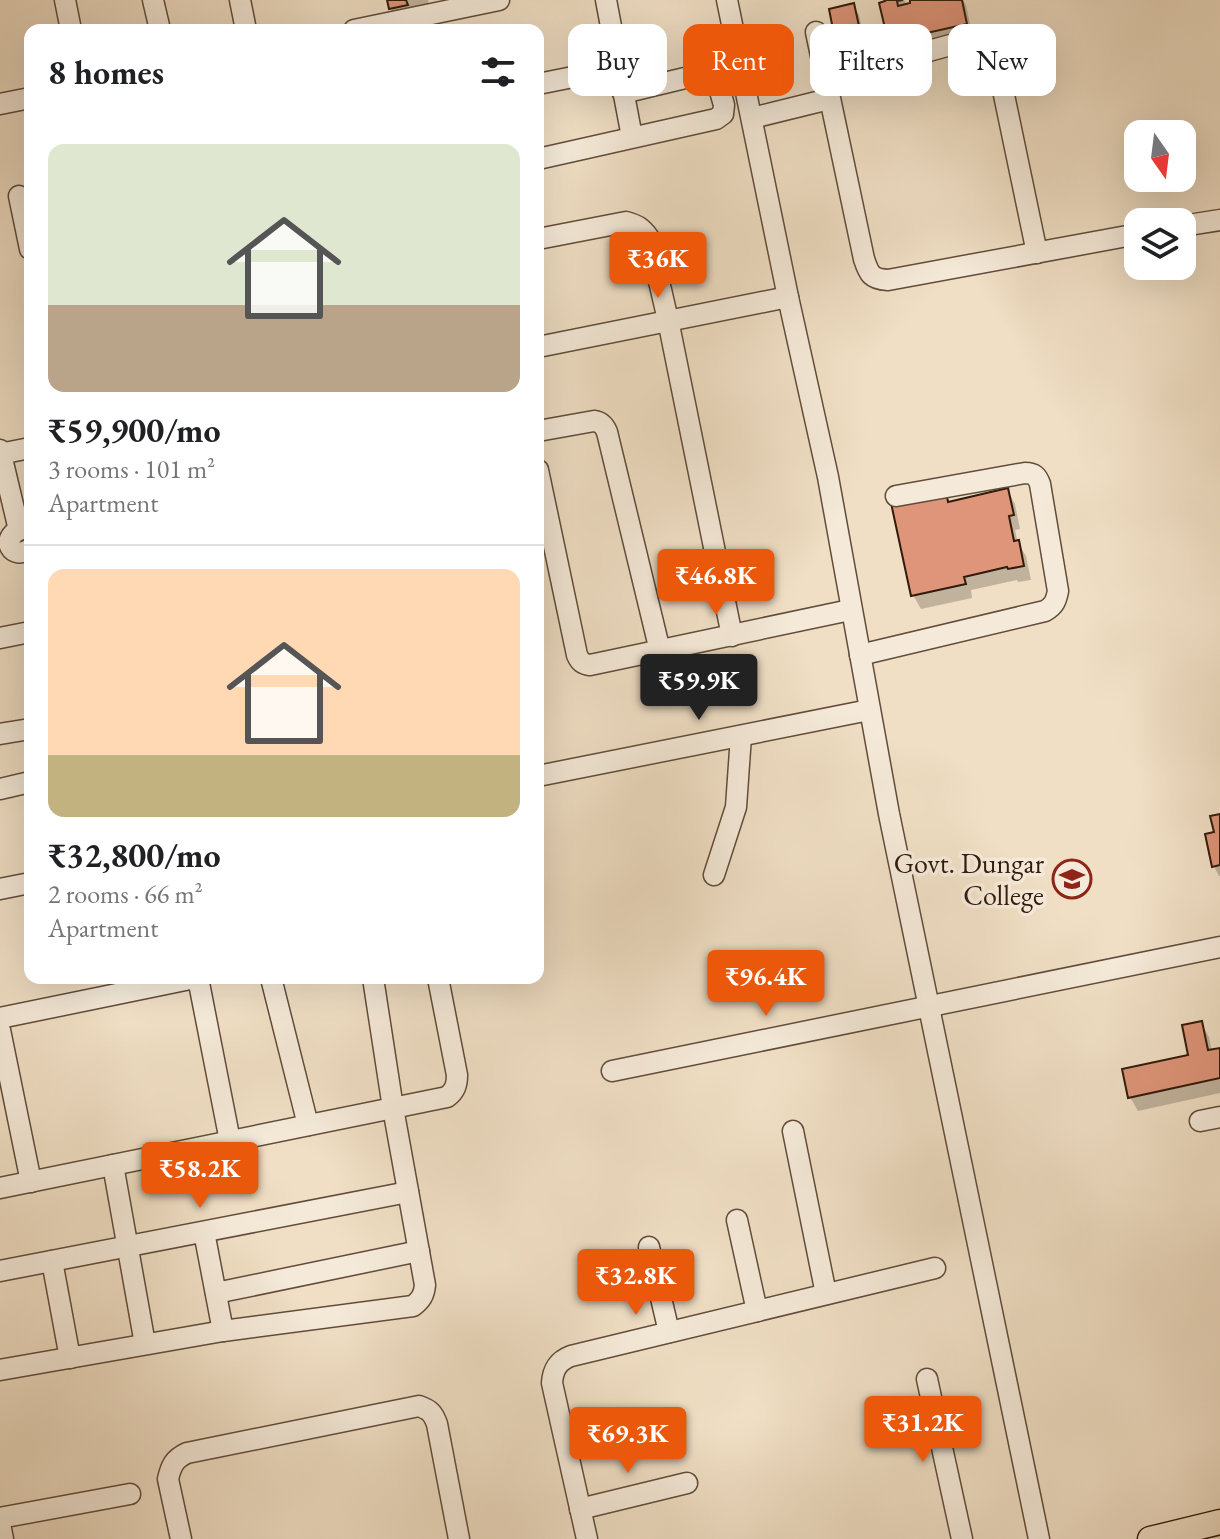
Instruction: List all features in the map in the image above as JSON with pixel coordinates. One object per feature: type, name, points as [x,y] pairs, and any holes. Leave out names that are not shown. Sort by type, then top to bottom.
[{"type":"main road","points":[[1150,1539],[1220,1522]]},
{"type":"street","points":[[65,0],[70,24]]},
{"type":"street","points":[[153,0],[159,24]]},
{"type":"street","points":[[240,0],[245,24]]},
{"type":"street","points":[[388,24],[499,0]]},
{"type":"street","points":[[606,0],[610,24]]},
{"type":"street","points":[[727,0],[828,477],[889,814],[1039,1539]]},
{"type":"street","points":[[932,53],[978,39],[988,41],[995,52],[1037,253]]},
{"type":"street","points":[[544,83],[568,78]]},
{"type":"street","points":[[544,158],[716,119],[723,114],[751,113],[810,95]]},
{"type":"street","points":[[624,96],[632,137]]},
{"type":"street","points":[[721,96],[723,114]]},
{"type":"street","points":[[829,96],[864,259],[872,276],[878,279],[888,280],[1124,237]]},
{"type":"street","points":[[0,104],[24,99]]},
{"type":"street","points":[[16,197],[24,227]]},
{"type":"street","points":[[1196,224],[1220,220]]},
{"type":"street","points":[[544,238],[626,222],[637,225],[649,238],[732,636]]},
{"type":"street","points":[[544,346],[788,297]]},
{"type":"street","points":[[544,430],[594,421],[604,425],[660,651]]},
{"type":"street","points":[[24,449],[0,452],[24,529]]},
{"type":"street","points":[[860,655],[1045,611],[1053,607],[1056,601],[1058,591],[1040,484],[1032,473],[896,496]]},
{"type":"street","points":[[544,497],[580,660],[584,664],[850,610]]},
{"type":"street","points":[[24,532],[10,537],[9,541],[18,553],[24,552]]},
{"type":"street","points":[[0,638],[24,633]]},
{"type":"street","points":[[544,775],[869,710]]},
{"type":"street","points":[[0,734],[24,730]]},
{"type":"street","points":[[714,875],[736,807],[741,736]]},
{"type":"street","points":[[0,789],[24,783]]},
{"type":"street","points":[[0,889],[24,884]]},
{"type":"street","points":[[612,1071],[1220,947]]},
{"type":"street","points":[[0,1018],[167,984]]},
{"type":"street","points":[[198,984],[230,1141]]},
{"type":"street","points":[[273,984],[308,1125]]},
{"type":"street","points":[[0,1370],[223,1331],[413,1306],[421,1300],[425,1285],[374,984]]},
{"type":"street","points":[[0,1188],[447,1097],[457,1084],[457,1075],[439,984]]},
{"type":"street","points":[[0,1030],[31,1182]]},
{"type":"street","points":[[793,1131],[826,1294]]},
{"type":"street","points":[[113,1165],[145,1344]]},
{"type":"street","points":[[0,1271],[408,1192]]},
{"type":"street","points":[[737,1220],[757,1311]]},
{"type":"street","points":[[204,1232],[223,1331]]},
{"type":"street","points":[[649,1247],[669,1332]]},
{"type":"street","points":[[216,1293],[419,1251]]},
{"type":"street","points":[[52,1261],[70,1358]]},
{"type":"street","points":[[587,1539],[552,1383],[559,1362],[571,1356],[935,1268]]},
{"type":"street","points":[[927,1379],[962,1539]]},
{"type":"street","points":[[181,1539],[168,1479],[178,1457],[419,1406],[433,1414],[437,1424],[459,1539]]},
{"type":"street","points":[[580,1509],[687,1483]]},
{"type":"street","points":[[3,1539],[0,1521],[130,1494]]},
{"type":"building","points":[[387,0],[406,0],[408,5],[389,9]]},
{"type":"building","points":[[903,0],[897,1],[898,6],[910,3],[910,0],[962,0],[967,24],[948,24],[948,28],[932,32],[932,24],[884,24],[879,3]]},
{"type":"building","points":[[854,3],[859,24],[832,24],[829,9]]},
{"type":"building","points":[[1008,488],[1014,515],[1009,516],[1014,541],[1019,540],[1024,566],[964,577],[966,584],[911,596],[891,503],[946,491],[948,502]]},
{"type":"building","points":[[1220,814],[1220,865],[1212,867],[1205,834],[1214,832],[1210,816]]},
{"type":"building","points":[[1202,1021],[1208,1050],[1220,1048],[1220,1078],[1128,1098],[1122,1069],[1188,1055],[1182,1025]]},
{"type":"place","name":"Govt. Dungar College","points":[[1072,879]]}]
